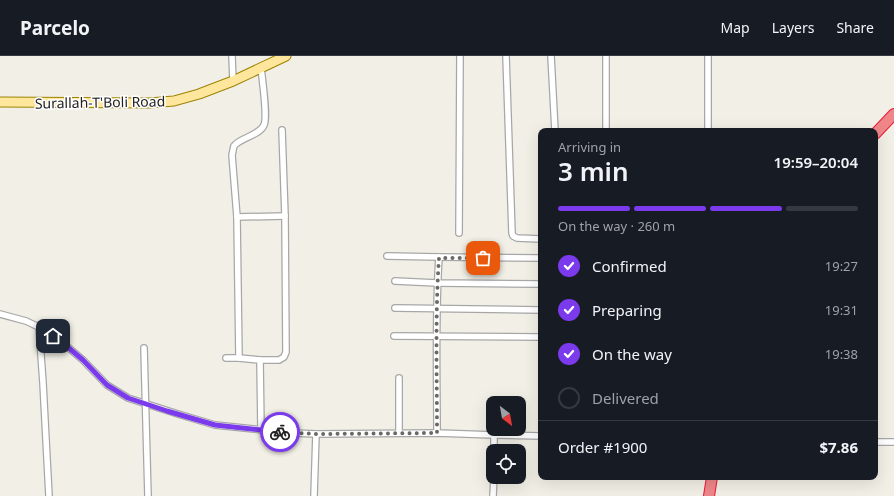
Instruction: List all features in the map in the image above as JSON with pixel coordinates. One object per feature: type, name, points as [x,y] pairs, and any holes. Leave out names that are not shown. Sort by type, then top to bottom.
[{"type":"highway","points":[[878,131],[894,114]]},
{"type":"highway","points":[[709,496],[712,480]]},
{"type":"main road","name":"Surallah-T'Boli Road","points":[[0,102],[149,103],[174,101],[199,94],[233,81],[266,62],[286,56]]},
{"type":"street","points":[[232,56],[233,81]]},
{"type":"street","points":[[458,233],[460,56]]},
{"type":"street","points":[[506,56],[512,235],[517,238],[538,239]]},
{"type":"street","points":[[551,56],[555,128]]},
{"type":"street","points":[[606,56],[606,128]]},
{"type":"street","points":[[708,56],[708,128]]},
{"type":"street","points":[[239,358],[237,217],[233,151],[236,144],[258,132],[262,129],[265,123],[266,62]]},
{"type":"street","points":[[226,358],[279,360],[284,357],[286,352],[285,216],[282,130]]},
{"type":"street","points":[[237,217],[285,216]]},
{"type":"street","points":[[387,256],[439,258],[538,258]]},
{"type":"street","points":[[437,433],[436,336],[439,258]]},
{"type":"street","points":[[395,281],[538,284]]},
{"type":"street","points":[[395,308],[538,310]]},
{"type":"street","points":[[0,314],[26,321],[39,327],[63,343],[83,360],[100,379],[113,390],[128,398],[215,425],[316,434],[437,433],[486,435]]},
{"type":"street","points":[[39,327],[48,496]]},
{"type":"street","points":[[394,336],[538,337]]},
{"type":"street","points":[[144,348],[148,496]]},
{"type":"street","points":[[260,360],[261,430]]},
{"type":"street","points":[[399,378],[399,433]]},
{"type":"street","points":[[314,496],[316,434]]},
{"type":"street","points":[[526,436],[538,436]]},
{"type":"street","points":[[878,442],[894,442]]},
{"type":"street","points":[[493,496],[494,484]]},
{"type":"way so far","points":[[280,432],[316,434],[437,433],[436,336],[439,258],[483,258]]},
{"type":"route","points":[[53,336],[83,360],[107,385],[128,398],[215,425],[280,432]]}]
